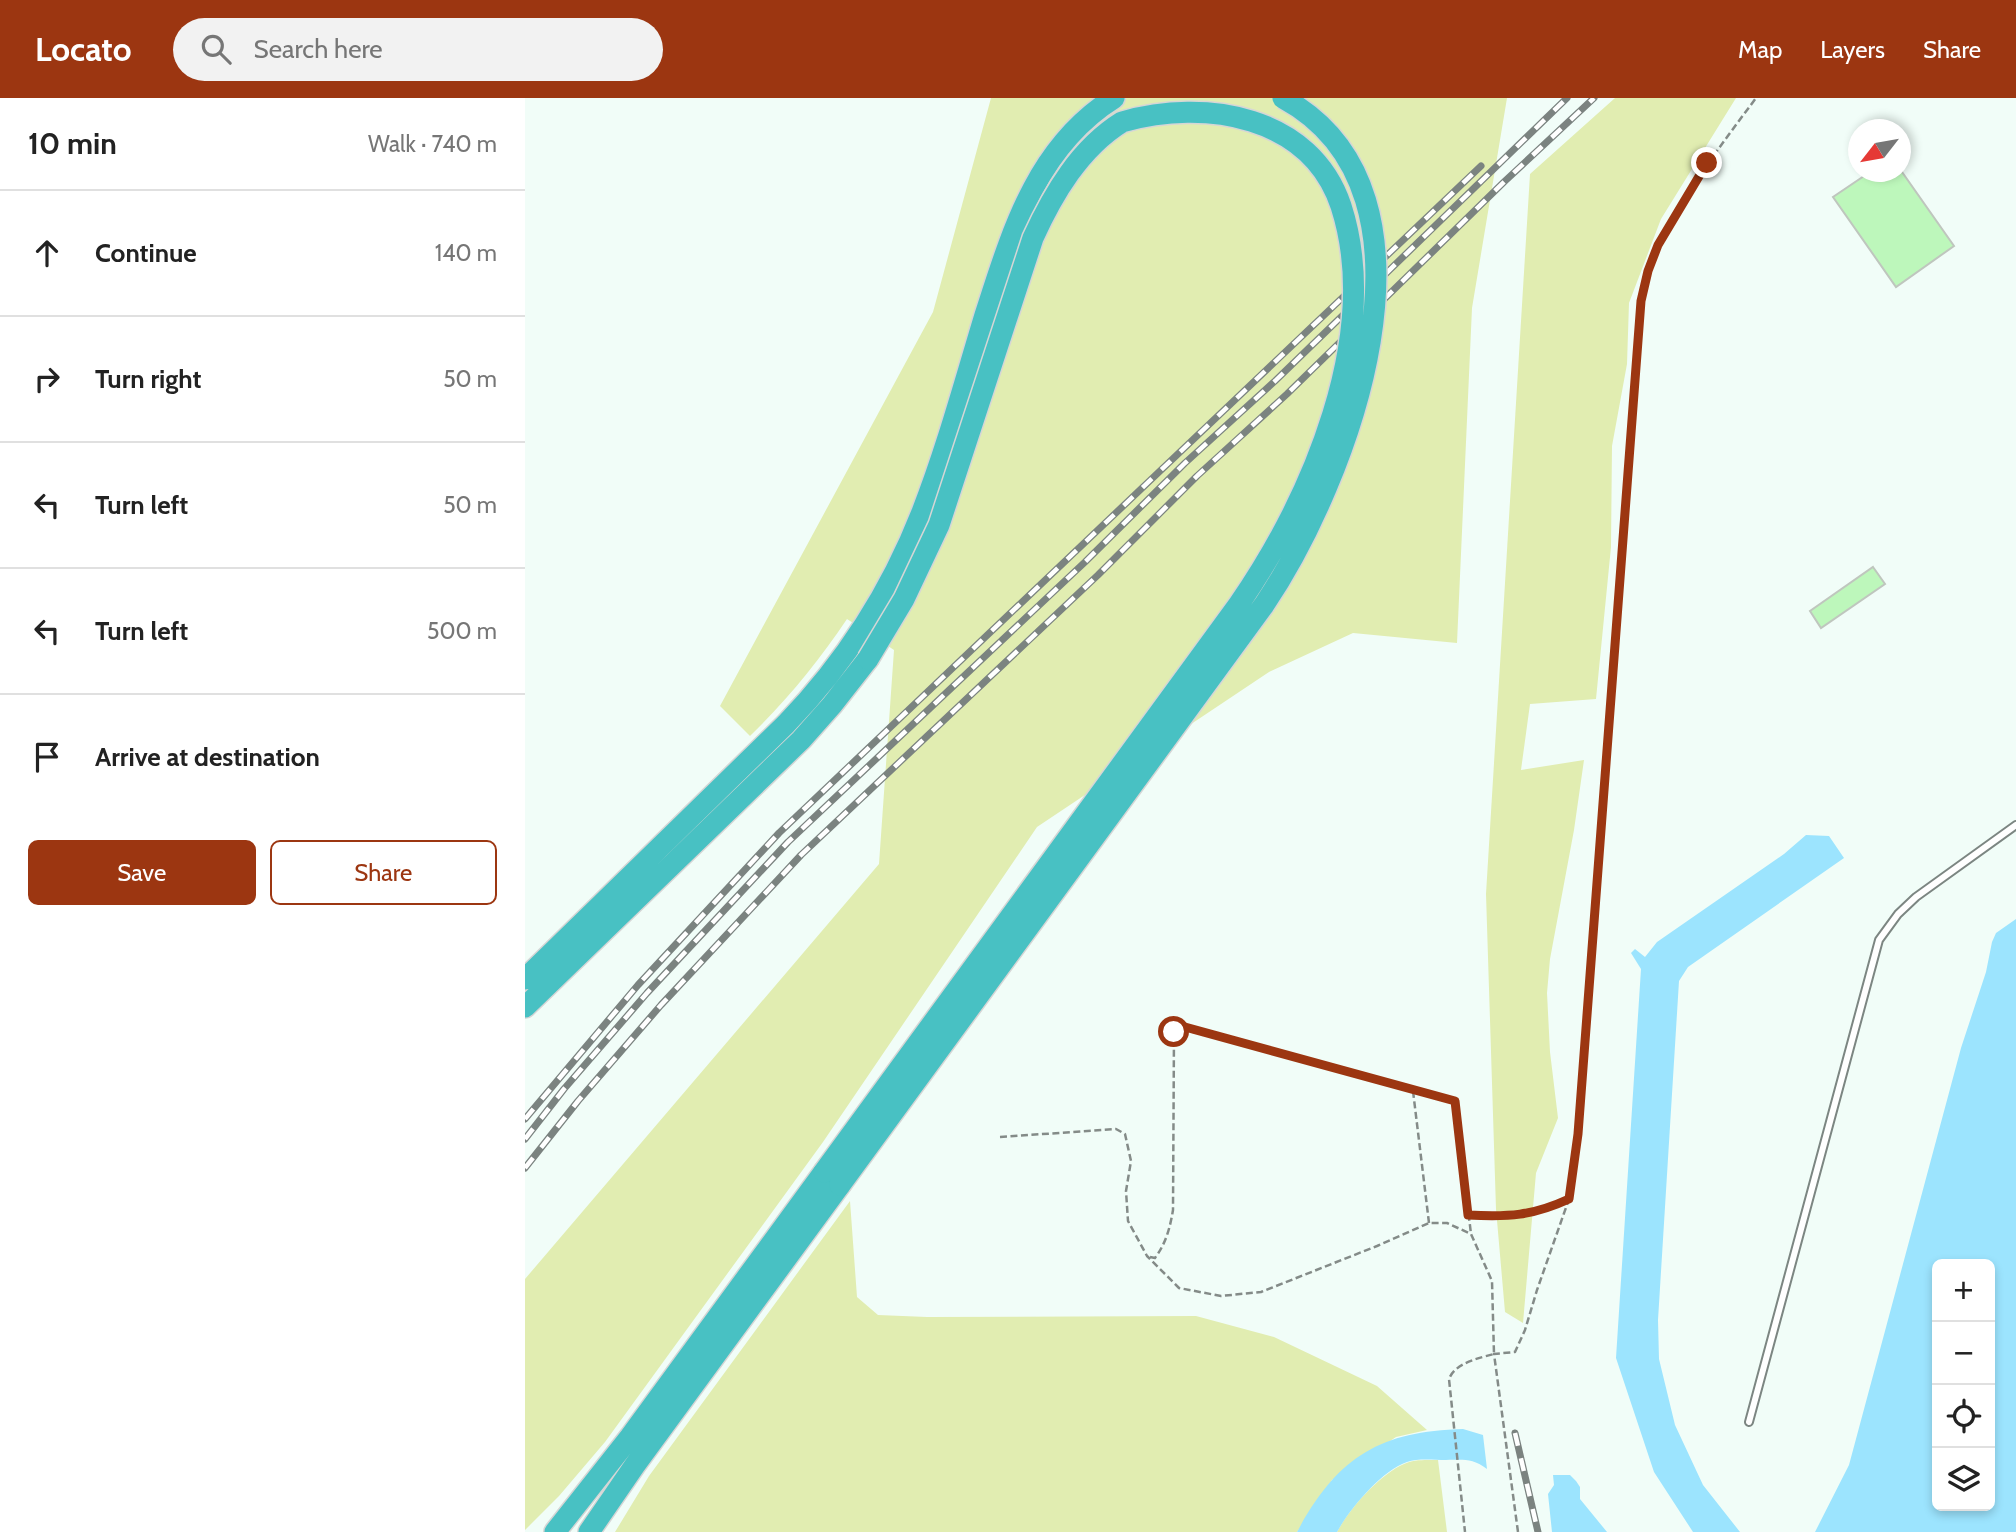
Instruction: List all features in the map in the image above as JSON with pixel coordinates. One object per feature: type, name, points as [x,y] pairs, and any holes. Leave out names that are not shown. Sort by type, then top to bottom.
[{"type":"highway","points":[[525,1007],[795,745],[832,705],[859,653],[920,517],[1006,249],[1023,206],[1046,164],[1065,139],[1088,116],[1114,98]]},
{"type":"highway","points":[[555,1532],[832,1179],[1264,605],[1298,550],[1332,477],[1354,414],[1368,355],[1375,292],[1373,243],[1363,196],[1346,159],[1322,128],[1283,98]]},
{"type":"highway","points":[[525,979],[781,730],[818,690],[859,653],[904,599],[939,525],[1034,238],[1056,195],[1084,155],[1108,132],[1128,119],[1149,109],[1181,102],[1213,101],[1244,108],[1274,121],[1300,140],[1321,164],[1341,207],[1349,247],[1352,286],[1349,335],[1341,383],[1322,445],[1301,496],[1268,560],[1231,616],[832,1179],[589,1532]]},
{"type":"lane","points":[[1749,1422],[1879,940],[1898,914],[1916,897],[2016,825]]},
{"type":"path","points":[[1465,1532],[1448,1379],[1456,1368],[1494,1354],[1515,1352],[1525,1330],[1569,1199],[1578,1134],[1641,301],[1658,245],[1707,163],[1756,98]]},
{"type":"path","points":[[1147,1256],[1155,1258],[1164,1246],[1173,1210],[1174,1032],[1185,1027],[1455,1101],[1471,1234],[1492,1281],[1494,1354],[1518,1532]]},
{"type":"path","points":[[1413,1090],[1429,1223]]},
{"type":"path","points":[[1000,1137],[1116,1129],[1125,1134],[1131,1161],[1126,1191],[1128,1221],[1147,1256],[1179,1288],[1221,1296],[1261,1292],[1429,1223],[1447,1223],[1471,1234]]},
{"type":"path","points":[[1468,1215],[1514,1216],[1542,1211],[1569,1199]]},
{"type":"green space","points":[[991,98],[1507,98],[1472,308],[1457,643],[1353,633],[1269,672],[1037,827],[823,1142],[605,1442],[559,1496],[525,1530],[525,1279],[879,864],[894,650],[847,619],[777,709],[750,736],[720,706],[933,312]]},
{"type":"green space","points":[[1615,98],[1736,98],[1661,219],[1629,303],[1627,364],[1612,446],[1611,547],[1596,699],[1530,704],[1521,770],[1584,760],[1550,959],[1547,993],[1550,1052],[1558,1118],[1536,1173],[1523,1323],[1505,1312],[1496,1209],[1486,894],[1530,174]]},
{"type":"green space","points":[[850,1201],[857,1297],[878,1315],[1196,1316],[1274,1337],[1377,1386],[1427,1430],[1396,1437],[1332,1480],[1297,1532],[615,1532],[649,1476]]},
{"type":"green space","points":[[1438,1460],[1447,1532],[1337,1532],[1357,1503],[1394,1469],[1408,1462]]},
{"type":"water","points":[[1806,835],[1829,836],[1844,858],[1688,967],[1679,981],[1658,1320],[1659,1359],[1675,1425],[1703,1485],[1740,1532],[1693,1532],[1654,1472],[1616,1358],[1641,969],[1631,953],[1635,949],[1645,957],[1657,942],[1784,854]]},
{"type":"water","points":[[2016,919],[2016,1532],[1815,1532],[1849,1465],[1961,1048],[1986,972],[1996,933]]},
{"type":"water","points":[[1463,1429],[1483,1435],[1487,1469],[1472,1461],[1463,1460],[1407,1462],[1387,1473],[1367,1492],[1337,1532],[1297,1532],[1328,1485],[1345,1467],[1363,1454],[1384,1443],[1407,1436]]},
{"type":"water","points":[[1553,1475],[1570,1475],[1576,1481],[1580,1487],[1580,1499],[1607,1532],[1552,1532],[1548,1494],[1554,1485]]},
{"type":"building","points":[[1855,182],[1909,182],[1954,246],[1896,287],[1833,197]]},
{"type":"building","points":[[1873,567],[1885,584],[1821,628],[1810,611]]},
{"type":"railway","points":[[525,1139],[564,1089],[647,993],[788,842],[1085,562],[1185,463],[1275,381],[1567,98]]},
{"type":"railway","points":[[525,1168],[578,1101],[661,1005],[801,855],[1098,575],[1197,476],[1287,394],[1594,98]]},
{"type":"railway","points":[[525,1119],[638,985],[779,833],[1481,166]]},
{"type":"railway","points":[[1515,1433],[1538,1532]]},
{"type":"route","points":[[1174,1032],[1185,1027],[1455,1101],[1468,1215],[1514,1216],[1542,1211],[1569,1199],[1578,1134],[1641,301],[1658,245],[1707,163]]}]
